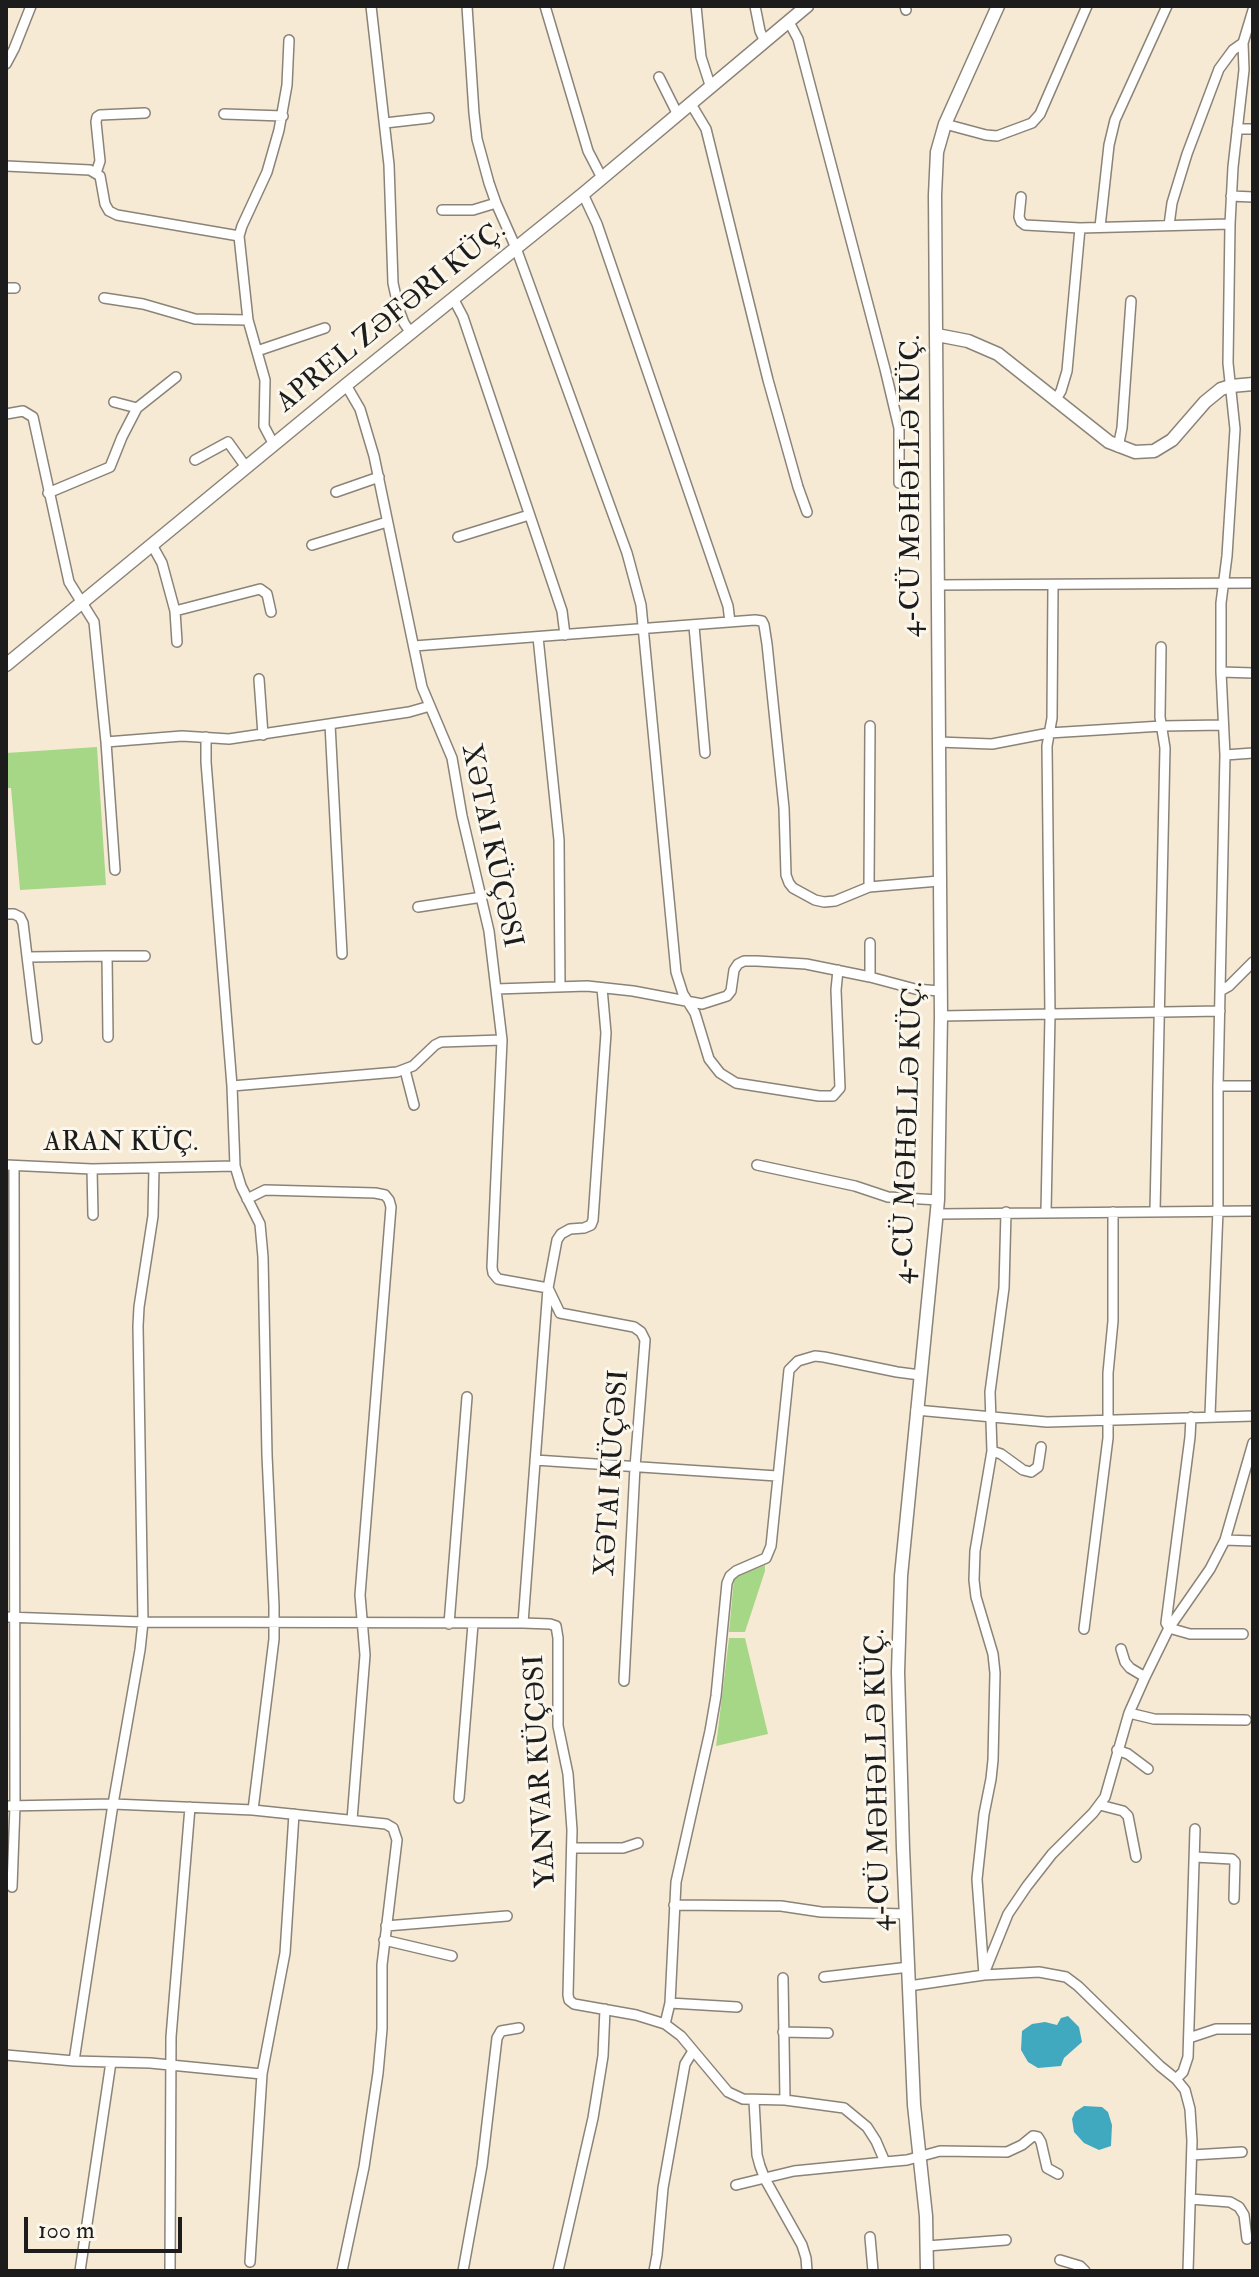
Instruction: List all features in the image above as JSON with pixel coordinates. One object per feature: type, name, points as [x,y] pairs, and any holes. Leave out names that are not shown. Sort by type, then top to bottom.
[{"type":"street","points":[[6,64],[31,6]]},
{"type":"street","points":[[371,6],[385,123],[393,283],[399,310],[411,333]]},
{"type":"street","points":[[467,6],[477,139],[496,203],[516,248],[627,553],[641,605],[676,972],[683,994],[695,1013],[705,1052],[720,1073],[736,1083],[771,1089],[819,1096],[833,1096],[838,1092],[838,970]]},
{"type":"street","points":[[545,6],[588,151],[602,178]]},
{"type":"street","points":[[696,6],[701,57],[711,88]]},
{"type":"street","points":[[755,6],[765,42]]},
{"type":"street","name":"APREL ZƏFƏRI KÜÇ.","points":[[6,665],[583,194],[807,6]]},
{"type":"street","name":"4-CÜ MƏHƏLLƏ KÜÇ.","points":[[927,2271],[914,2105],[898,1672],[901,1576],[938,1200],[941,1016],[936,171],[937,152],[945,124],[998,6]]},
{"type":"street","points":[[945,124],[997,136],[1032,123],[1040,114],[1087,6]]},
{"type":"street","points":[[1100,227],[1109,145],[1115,120],[1167,6]]},
{"type":"street","points":[[1210,1415],[1218,1210],[1225,755],[1221,603],[1234,444],[1228,363],[1230,224],[1244,78],[1243,43],[1253,10]]},
{"type":"street","points":[[789,22],[798,39],[885,369],[899,428],[899,483]]},
{"type":"street","points":[[274,445],[264,426],[265,380],[248,320],[239,236],[267,172],[283,116],[289,40]]},
{"type":"street","points":[[1169,225],[1172,203],[1187,154],[1219,69],[1233,50],[1243,43]]},
{"type":"street","points":[[659,77],[678,115]]},
{"type":"street","points":[[691,104],[706,129],[768,380],[807,512]]},
{"type":"street","points":[[96,173],[100,161],[97,117],[145,113]]},
{"type":"street","points":[[224,114],[283,116]]},
{"type":"street","points":[[385,123],[429,118]]},
{"type":"street","points":[[1237,129],[1253,129]]},
{"type":"street","points":[[6,166],[81,169],[96,173],[101,181],[105,204],[109,211],[117,215],[239,236]]},
{"type":"street","points":[[583,194],[602,238],[728,606],[730,622]]},
{"type":"street","points":[[1231,196],[1253,197]]},
{"type":"street","points":[[1021,197],[1019,217],[1025,225],[1080,228],[1230,224]]},
{"type":"street","points":[[442,210],[473,210],[496,203]]},
{"type":"street","points":[[1055,401],[1067,371],[1080,228]]},
{"type":"street","points":[[104,298],[143,304],[195,319],[248,320]]},
{"type":"street","points":[[453,298],[463,317],[562,611],[565,635]]},
{"type":"street","points":[[1118,447],[1131,301]]},
{"type":"street","points":[[257,351],[325,328]]},
{"type":"street","points":[[937,335],[968,341],[998,354],[1109,442],[1135,452],[1144,453],[1164,446],[1184,429],[1212,395],[1231,386],[1253,384]]},
{"type":"street","points":[[48,493],[110,467],[137,408],[176,377]]},
{"type":"street","name":"XƏTAI KÜÇƏSI","points":[[346,385],[360,409],[379,477],[422,687],[452,758],[462,816],[482,897],[502,1040],[493,1273],[498,1279],[548,1288],[560,1313],[634,1327],[645,1340],[624,1681]]},
{"type":"street","points":[[114,402],[137,408]]},
{"type":"street","points":[[6,414],[23,411],[33,417],[69,582],[94,622],[115,870]]},
{"type":"street","points":[[195,460],[228,442],[246,467]]},
{"type":"street","points":[[336,492],[379,477]]},
{"type":"street","points":[[458,537],[529,515]]},
{"type":"street","points":[[312,545],[387,522]]},
{"type":"street","points":[[152,545],[162,563],[175,611],[177,642]]},
{"type":"street","points":[[938,585],[1253,583]]},
{"type":"street","points":[[1046,1212],[1050,1015],[1047,746],[1053,704],[1053,585]]},
{"type":"street","points":[[175,611],[260,589],[267,594],[271,612]]},
{"type":"street","points":[[414,646],[762,621],[789,883],[815,900],[824,902],[835,901],[869,887],[939,881]]},
{"type":"street","points":[[694,626],[705,753]]},
{"type":"street","points":[[538,637],[559,840],[560,986]]},
{"type":"street","points":[[1155,1211],[1165,748],[1159,702],[1161,647]]},
{"type":"street","points":[[1221,672],[1253,673]]},
{"type":"street","points":[[259,679],[263,735]]},
{"type":"street","points":[[106,742],[182,736],[229,739],[409,712],[430,706]]},
{"type":"street","points":[[330,724],[342,954]]},
{"type":"street","points":[[938,742],[992,744],[1049,733],[1223,725]]},
{"type":"street","points":[[869,887],[870,726]]},
{"type":"street","points":[[206,737],[232,1086],[235,1166],[241,1186],[260,1224],[263,1257],[274,1639],[253,1810]]},
{"type":"street","points":[[1225,755],[1253,753]]},
{"type":"street","points":[[418,907],[482,897]]},
{"type":"street","points":[[6,914],[20,917],[28,957],[37,1039]]},
{"type":"street","points":[[870,943],[870,977]]},
{"type":"street","points":[[107,956],[108,1037]]},
{"type":"street","points":[[28,957],[145,956]]},
{"type":"street","points":[[496,989],[602,988],[708,1003],[727,996],[731,991],[738,964],[744,961],[783,961],[838,970],[915,989],[940,991]]},
{"type":"street","points":[[1220,991],[1253,962]]},
{"type":"street","points":[[523,1623],[548,1288],[557,1240],[570,1229],[591,1225],[593,1220],[606,1033],[602,988]]},
{"type":"street","points":[[941,1016],[1220,1011]]},
{"type":"street","points":[[232,1086],[405,1070],[441,1042],[502,1040]]},
{"type":"street","points":[[405,1070],[414,1105]]},
{"type":"street","points":[[1218,1086],[1253,1086]]},
{"type":"street","points":[[10,1165],[12,1887]]},
{"type":"street","name":"ARAN KÜÇ.","points":[[10,1165],[92,1169],[235,1166]]},
{"type":"street","points":[[757,1165],[855,1186],[888,1197],[938,1200]]},
{"type":"street","points":[[74,2061],[143,1622],[138,1326],[153,1216],[154,1168]]},
{"type":"street","points":[[92,1169],[93,1215]]},
{"type":"street","points":[[247,1199],[265,1190],[375,1193],[385,1195],[391,1207],[360,1595],[365,1655],[352,1820]]},
{"type":"street","points":[[937,1214],[1253,1211]]},
{"type":"street","points":[[984,1975],[977,1879],[993,1760],[995,1673],[974,1580],[975,1551],[992,1451],[990,1392],[1004,1288],[1006,1212]]},
{"type":"street","points":[[1084,1629],[1109,1420],[1113,1212]]},
{"type":"street","points":[[665,2024],[670,2003],[676,1882],[716,1696],[727,1583],[736,1571],[766,1558],[771,1546],[789,1370],[792,1365],[815,1356],[920,1375]]},
{"type":"street","points":[[449,1624],[467,1397]]},
{"type":"street","points":[[916,1410],[1047,1422],[1253,1416]]},
{"type":"street","points":[[1169,1628],[1165,1616],[1191,1417]]},
{"type":"street","points":[[984,1975],[1003,1924],[1027,1886],[1052,1854],[1100,1805],[1129,1713],[1145,1677],[1169,1628],[1210,1569],[1225,1540],[1253,1443]]},
{"type":"street","points":[[992,1451],[1031,1472],[1038,1467],[1041,1447]]},
{"type":"street","points":[[535,1460],[777,1476]]},
{"type":"street","points":[[1225,1540],[1253,1541]]},
{"type":"street","name":"YANVAR KÜÇƏSI","points":[[10,1617],[143,1622],[523,1623],[556,1626],[557,1717],[568,1774],[572,1848],[569,2000],[574,2004],[665,2024],[681,2036],[728,2092],[754,2101]]},
{"type":"street","points":[[459,1798],[473,1624]]},
{"type":"street","points":[[1169,1628],[1190,1634],[1243,1634]]},
{"type":"street","points":[[1121,1649],[1130,1668],[1145,1677]]},
{"type":"street","points":[[1129,1713],[1154,1719],[1246,1720]]},
{"type":"street","points":[[1117,1750],[1148,1769]]},
{"type":"street","points":[[11,1806],[113,1804],[253,1810],[386,1824],[393,1828],[396,1833],[382,1965],[382,2029],[377,2084],[364,2167],[342,2271]]},
{"type":"street","points":[[1100,1805],[1123,1811],[1128,1816],[1136,1857]]},
{"type":"street","points":[[170,2271],[170,2065],[190,1807]]},
{"type":"street","points":[[250,2262],[262,2074],[285,1953],[294,1814]]},
{"type":"street","points":[[1176,2079],[1186,2066],[1189,2038],[1195,1829]]},
{"type":"street","points":[[572,1848],[623,1848],[638,1843]]},
{"type":"street","points":[[1195,1857],[1232,1859],[1235,1862],[1234,1899]]},
{"type":"street","points":[[674,1905],[781,1906],[821,1912],[906,1914]]},
{"type":"street","points":[[386,1926],[507,1916]]},
{"type":"street","points":[[384,1940],[452,1956]]},
{"type":"street","points":[[824,1977],[909,1967]]},
{"type":"street","points":[[909,1986],[984,1975],[1039,1972],[1066,1977],[1176,2079],[1185,2090],[1190,2109],[1192,2155],[1188,2271]]},
{"type":"street","points":[[783,1978],[785,2100]]},
{"type":"street","points":[[670,2003],[737,2007]]},
{"type":"street","points":[[558,2271],[593,2118],[603,2056],[605,2009]]},
{"type":"street","points":[[463,2271],[482,2166],[497,2038],[501,2031],[519,2028]]},
{"type":"street","points":[[1189,2038],[1216,2029],[1253,2029]]},
{"type":"street","points":[[783,2032],[828,2033]]},
{"type":"street","points":[[654,2271],[663,2188],[685,2064],[693,2051]]},
{"type":"street","points":[[6,2055],[262,2074]]},
{"type":"street","points":[[80,2271],[111,2062]]},
{"type":"street","points":[[807,2271],[802,2245],[765,2179],[757,2155],[754,2101],[785,2100],[832,2106],[851,2113],[867,2127],[885,2162]]},
{"type":"street","points":[[736,2185],[794,2171],[900,2162],[940,2151],[1007,2152],[1033,2136],[1041,2142],[1047,2168],[1058,2174]]},
{"type":"street","points":[[1192,2155],[1242,2152]]},
{"type":"street","points":[[1190,2199],[1230,2202],[1239,2207],[1244,2215],[1247,2239]]},
{"type":"street","points":[[870,2237],[873,2271]]},
{"type":"street","points":[[927,2246],[1006,2240]]},
{"type":"street","points":[[1060,2260],[1080,2266],[1085,2271]]},
{"type":"green space","points":[[97,747],[106,885],[20,890],[11,788],[6,788],[6,753]]},
{"type":"green space","points":[[765,1565],[745,1632],[729,1632],[734,1578]]},
{"type":"green space","points":[[729,1638],[745,1638],[768,1734],[716,1746]]},
{"type":"water","points":[[1068,2016],[1079,2027],[1082,2042],[1064,2058],[1061,2066],[1038,2068],[1028,2062],[1021,2050],[1022,2031],[1032,2024],[1045,2022],[1057,2025],[1061,2018]]},
{"type":"water","points":[[1084,2106],[1102,2107],[1108,2112],[1112,2125],[1111,2146],[1099,2150],[1084,2143],[1074,2132],[1072,2119],[1075,2112]]}]
